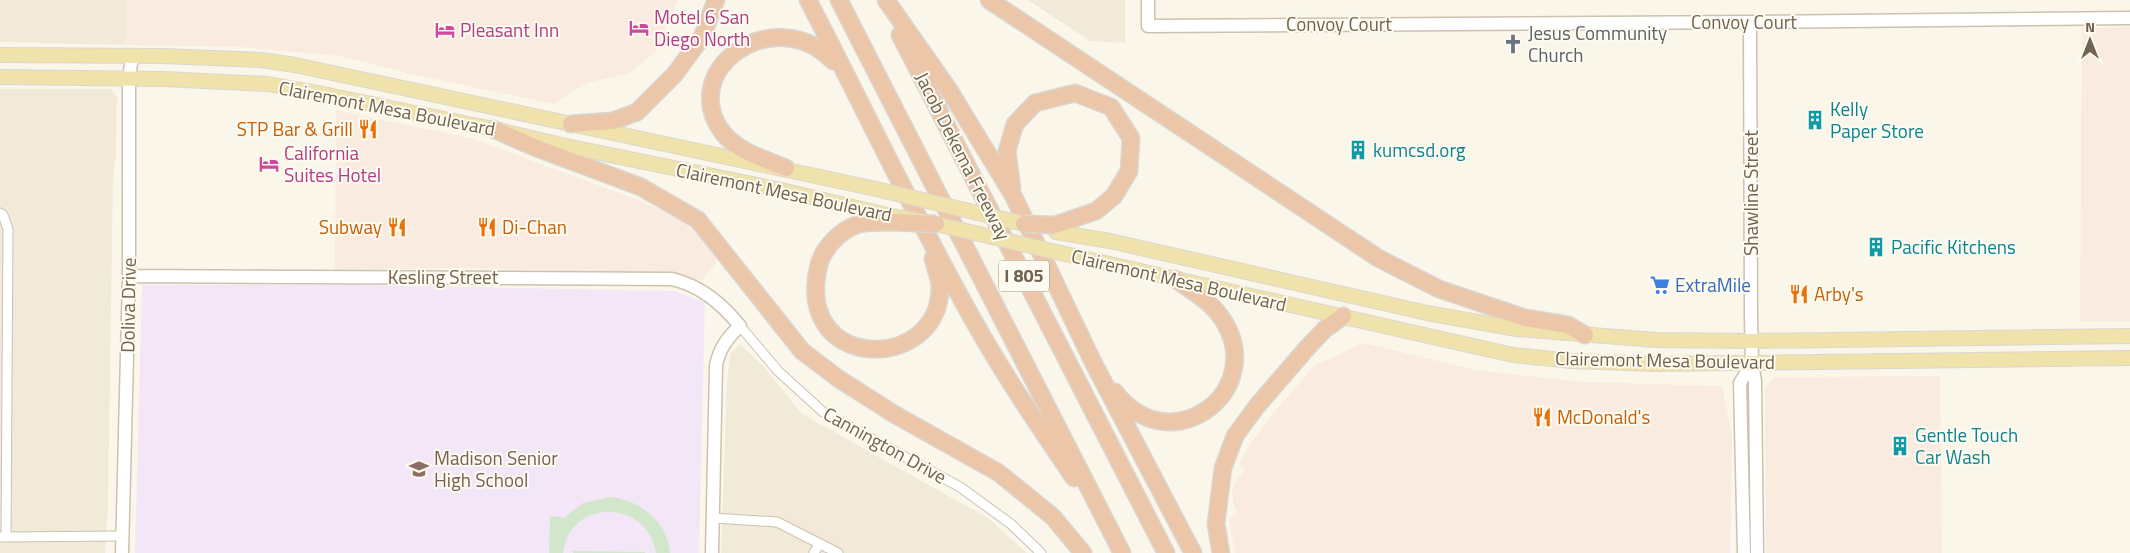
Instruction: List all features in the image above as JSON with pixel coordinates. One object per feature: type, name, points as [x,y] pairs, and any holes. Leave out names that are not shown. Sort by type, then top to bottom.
[{"type":"highway","points":[[571,124],[613,121],[637,112],[675,74],[702,37],[716,0]]},
{"type":"highway","points":[[808,0],[860,102],[930,227],[976,325],[1021,401],[1118,546]]},
{"type":"highway","name":"Jacob Dekema Freeway","points":[[839,0],[1118,546]]},
{"type":"highway","points":[[884,0],[949,90],[1013,195],[1093,362],[1193,553]]},
{"type":"highway","name":"Jacob Dekema Freeway","points":[[884,0],[1166,553]]},
{"type":"highway","points":[[989,0],[1378,258],[1439,289],[1526,318],[1568,325],[1585,335]]},
{"type":"highway","points":[[786,168],[740,148],[723,132],[716,120],[712,105],[711,88],[714,75],[730,50],[754,34],[770,29],[788,29],[804,34],[831,58],[860,102]]},
{"type":"highway","points":[[1013,195],[1007,151],[1015,124],[1036,103],[1075,93],[1111,107],[1131,138],[1129,171],[1114,196],[1096,211],[1056,228],[1024,224]]},
{"type":"highway","points":[[493,129],[534,147],[641,187],[698,220],[802,350],[839,379],[894,414],[999,473],[1052,518],[1082,553]]},
{"type":"highway","points":[[890,218],[930,227],[940,286],[937,309],[922,331],[907,342],[889,349],[848,345],[833,334],[821,319],[815,300],[816,278],[820,260],[831,242],[857,224],[890,218]]},
{"type":"highway","points":[[1093,362],[1125,405],[1151,419],[1163,423],[1185,421],[1207,410],[1217,401],[1233,371],[1233,344],[1230,334],[1216,310],[1175,279]]},
{"type":"highway","points":[[1220,553],[1216,524],[1222,468],[1235,436],[1256,406],[1307,348],[1325,329],[1343,316]]},
{"type":"main road","name":"Clairemont Mesa Boulevard","points":[[0,55],[163,56],[261,60],[295,65],[786,168],[1024,224]]},
{"type":"main road","name":"Clairemont Mesa Boulevard","points":[[0,76],[129,78],[268,84],[781,190],[890,218]]},
{"type":"main road","name":"Clairemont Mesa Boulevard","points":[[930,227],[1065,254],[1513,355],[1572,361],[1654,364],[2130,358]]},
{"type":"main road","name":"Clairemont Mesa Boulevard","points":[[1056,228],[1426,313],[1516,329],[1655,340],[1752,341],[2130,336]]},
{"type":"street","name":"Convoy Court","points":[[1148,0],[1148,26],[2130,18]]},
{"type":"street","name":"Shawline Street","points":[[1750,22],[1752,363],[1755,381],[1757,553]]},
{"type":"street","name":"Doliva Drive","points":[[122,553],[129,276],[129,78],[132,57]]},
{"type":"street","points":[[0,213],[3,214],[8,229],[3,537],[122,536]]},
{"type":"street","name":"Kesling Street","points":[[129,276],[672,279],[689,283],[707,293],[727,310],[740,326]]},
{"type":"street","points":[[712,553],[716,366],[718,356],[725,341],[740,326]]},
{"type":"street","name":"Cannington Drive","points":[[740,326],[778,371],[823,412],[960,487],[1011,524],[1041,553]]},
{"type":"street","name":"Shawline Street","points":[[1744,553],[1740,384],[1752,363]]},
{"type":"street","points":[[713,518],[776,522],[838,553]]},
{"type":"street","points":[[814,553],[820,544]]},
{"type":"shaded area","points":[[0,0],[126,0],[125,45],[0,42]]},
{"type":"shaded area","points":[[126,0],[678,0],[656,51],[630,73],[587,83],[554,104],[416,75],[339,56],[238,47],[125,45]]},
{"type":"shaded area","points":[[1028,0],[1125,0],[1125,43],[1090,41]]},
{"type":"shaded area","points":[[2130,27],[2130,321],[2080,321],[2082,28]]},
{"type":"shaded area","points":[[0,89],[111,89],[117,97],[116,155],[113,178],[108,508],[105,553],[0,553]]},
{"type":"shaded area","points":[[336,110],[474,139],[638,200],[681,219],[714,248],[716,263],[702,280],[651,278],[604,272],[469,268],[335,270]]},
{"type":"shaded area","name":"Madison Senior High School","points":[[142,285],[363,285],[673,291],[705,302],[699,553],[135,553]]},
{"type":"shaded area","points":[[1364,343],[1475,370],[1583,382],[1722,386],[1732,435],[1730,553],[1235,553],[1229,519],[1237,513],[1233,502],[1232,490],[1238,478],[1245,471],[1239,464],[1250,444],[1271,416],[1315,365]]},
{"type":"shaded area","points":[[740,344],[764,367],[802,414],[988,518],[1027,553],[721,553],[727,381],[730,354]]},
{"type":"shaded area","points":[[1940,376],[1942,553],[1766,553],[1765,388],[1775,377]]},
{"type":"green space","points":[[611,497],[632,503],[651,514],[664,531],[670,553],[656,553],[650,535],[639,522],[624,514],[608,512],[593,514],[579,522],[568,535],[563,553],[549,553],[550,516],[564,518],[583,503]]},
{"type":"green space","points":[[573,551],[645,552],[645,553],[573,553]]},
{"type":"place","name":"Motel 6 San Diego North","points":[[639,28]]},
{"type":"place","name":"Pleasant Inn","points":[[445,30]]},
{"type":"place","name":"Jesus Community Church","points":[[1513,44]]},
{"type":"place","name":"Kelly Paper Store","points":[[1815,120]]},
{"type":"place","name":"STP Bar & Grill","points":[[368,129]]},
{"type":"place","name":"kumcsd.org","points":[[1358,150]]},
{"type":"place","name":"California Suites Hotel","points":[[269,164]]},
{"type":"place","name":"Subway","points":[[397,227]]},
{"type":"place","name":"Di-Chan","points":[[487,227]]},
{"type":"place","name":"Pacific Kitchens","points":[[1876,247]]},
{"type":"place","name":"ExtraMile","points":[[1660,285]]},
{"type":"place","name":"Arby's","points":[[1799,294]]},
{"type":"place","name":"McDonald's","points":[[1542,417]]},
{"type":"place","name":"Gentle Touch Car Wash","points":[[1900,446]]},
{"type":"place","name":"Madison Senior High School","points":[[419,469]]}]
